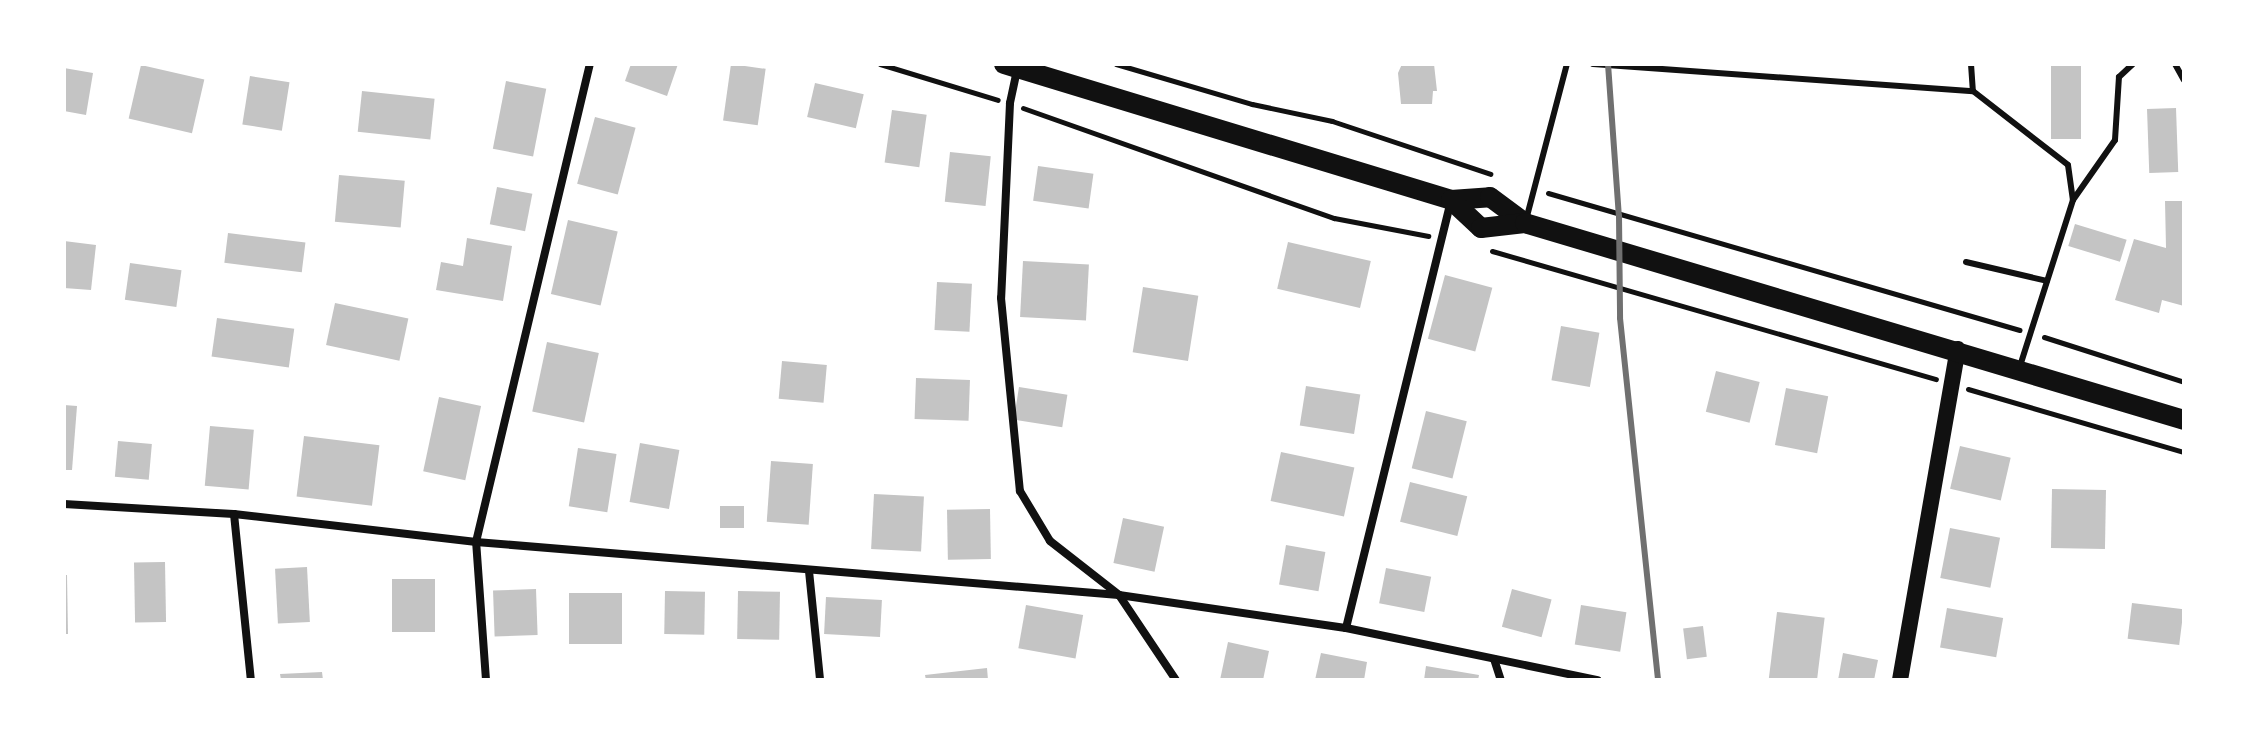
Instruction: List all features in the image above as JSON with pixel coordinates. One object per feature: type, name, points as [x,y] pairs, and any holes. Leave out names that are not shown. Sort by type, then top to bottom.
[{"type":"main road","points":[[1013,65],[1451,200],[1490,197],[1525,223],[1958,349],[2184,420]]},
{"type":"main road","points":[[1451,200],[1481,228],[1525,223]]},
{"type":"main road","points":[[1900,680],[1949,383],[1958,349]]},
{"type":"street","points":[[486,680],[476,542],[590,64]]},
{"type":"street","points":[[1013,65],[1001,298],[1020,491],[1050,541],[1119,595],[1176,680]]},
{"type":"street","points":[[1346,628],[1451,200]]},
{"type":"street","points":[[64,504],[234,514],[476,542],[1119,595],[1346,628],[1598,680]]},
{"type":"street","points":[[234,514],[251,680]]},
{"type":"street","points":[[809,571],[820,680]]},
{"type":"street","points":[[1494,659],[1501,680]]},
{"type":"lane","points":[[1525,223],[1537,190],[1567,64]]},
{"type":"lane","points":[[1593,64],[1679,67],[1973,91],[2068,165],[2073,200]]},
{"type":"lane","points":[[1971,64],[1973,91]]},
{"type":"lane","points":[[2019,369],[2073,200],[2115,140],[2119,77],[2133,64]]},
{"type":"lane","points":[[2175,64],[2184,80]]},
{"type":"lane","points":[[1966,262],[2047,281]]},
{"type":"path","points":[[880,64],[1010,103],[1334,218],[1443,238],[2184,452]]},
{"type":"path","points":[[1116,64],[1252,104],[1332,121],[1496,176]]},
{"type":"path","points":[[1537,190],[2030,333],[2184,382]]},
{"type":"building","points":[[631,64],[678,64],[667,96],[625,81]]},
{"type":"building","points":[[731,64],[766,69],[758,125],[723,120]]},
{"type":"building","points":[[1402,64],[1434,64],[1437,91],[1433,91],[1432,104],[1401,104],[1398,73]]},
{"type":"building","points":[[2051,64],[2081,64],[2081,139],[2051,139]]},
{"type":"building","points":[[141,65],[204,80],[192,133],[129,119]]},
{"type":"building","points":[[64,68],[93,73],[86,115],[64,111]]},
{"type":"building","points":[[250,76],[290,82],[282,131],[242,124]]},
{"type":"building","points":[[506,81],[546,89],[533,157],[493,149]]},
{"type":"building","points":[[815,83],[864,94],[856,128],[807,117]]},
{"type":"building","points":[[362,91],[435,99],[430,139],[358,132]]},
{"type":"building","points":[[2176,108],[2178,172],[2149,173],[2147,109]]},
{"type":"building","points":[[892,110],[927,115],[919,167],[885,162]]},
{"type":"building","points":[[595,117],[636,128],[618,195],[577,184]]},
{"type":"building","points":[[950,152],[991,156],[986,206],[945,202]]},
{"type":"building","points":[[1038,166],[1093,174],[1089,208],[1033,201]]},
{"type":"building","points":[[339,175],[405,181],[401,228],[335,222]]},
{"type":"building","points":[[497,187],[532,194],[525,231],[490,224]]},
{"type":"building","points":[[2165,201],[2184,201],[2184,306],[2162,300],[2159,313],[2115,300],[2134,239],[2166,248]]},
{"type":"building","points":[[568,220],[618,231],[601,306],[551,294]]},
{"type":"building","points":[[2075,224],[2127,240],[2120,262],[2068,246]]},
{"type":"building","points":[[228,233],[305,243],[302,272],[224,263]]},
{"type":"building","points":[[467,238],[512,246],[503,301],[436,290],[441,262],[463,266]]},
{"type":"building","points":[[64,241],[96,245],[91,290],[64,288]]},
{"type":"building","points":[[1288,242],[1371,261],[1360,308],[1277,289]]},
{"type":"building","points":[[1023,261],[1089,264],[1086,320],[1020,317]]},
{"type":"building","points":[[130,263],[181,270],[176,307],[125,300]]},
{"type":"building","points":[[1445,275],[1492,288],[1475,351],[1428,339]]},
{"type":"building","points":[[937,282],[972,284],[969,332],[934,330]]},
{"type":"building","points":[[1143,287],[1198,296],[1188,361],[1133,352]]},
{"type":"building","points":[[335,303],[408,319],[399,361],[326,345]]},
{"type":"building","points":[[217,318],[294,329],[289,367],[212,357]]},
{"type":"building","points":[[1561,326],[1599,333],[1590,387],[1551,380]]},
{"type":"building","points":[[547,342],[599,353],[584,422],[532,411]]},
{"type":"building","points":[[782,361],[827,365],[824,403],[779,399]]},
{"type":"building","points":[[1716,371],[1760,382],[1750,423],[1706,412]]},
{"type":"building","points":[[916,378],[970,380],[969,421],[915,419]]},
{"type":"building","points":[[1306,386],[1360,395],[1354,434],[1300,426]]},
{"type":"building","points":[[1019,387],[1067,395],[1062,427],[1014,420]]},
{"type":"building","points":[[1786,388],[1828,396],[1817,453],[1775,445]]},
{"type":"building","points":[[439,397],[481,406],[465,480],[423,471]]},
{"type":"building","points":[[64,405],[77,406],[72,470],[64,470]]},
{"type":"building","points":[[1426,411],[1467,421],[1452,478],[1412,468]]},
{"type":"building","points":[[210,426],[254,430],[249,490],[205,486]]},
{"type":"building","points":[[304,436],[379,445],[372,506],[297,497]]},
{"type":"building","points":[[118,441],[152,444],[149,480],[115,477]]},
{"type":"building","points":[[640,443],[679,450],[669,509],[630,502]]},
{"type":"building","points":[[1960,446],[2011,458],[2001,501],[1950,489]]},
{"type":"building","points":[[578,448],[617,454],[607,512],[569,506]]},
{"type":"building","points":[[1281,452],[1354,468],[1344,517],[1271,501]]},
{"type":"building","points":[[771,461],[813,464],[809,525],[767,522]]},
{"type":"building","points":[[1410,482],[1467,496],[1457,536],[1400,522]]},
{"type":"building","points":[[2052,489],[2106,490],[2105,549],[2051,548]]},
{"type":"building","points":[[874,494],[924,497],[921,552],[871,549]]},
{"type":"building","points":[[720,506],[744,506],[744,528],[720,528]]},
{"type":"building","points":[[990,509],[991,559],[948,560],[947,510]]},
{"type":"building","points":[[1123,518],[1164,527],[1155,572],[1113,563]]},
{"type":"building","points":[[1950,528],[2000,538],[1990,588],[1940,578]]},
{"type":"building","points":[[1286,545],[1325,552],[1318,591],[1279,584]]},
{"type":"building","points":[[165,562],[166,622],[135,623],[134,563]]},
{"type":"building","points":[[307,567],[310,622],[278,624],[275,569]]},
{"type":"building","points":[[1386,568],[1431,577],[1424,612],[1379,603]]},
{"type":"building","points":[[64,575],[67,575],[68,634],[64,634]]},
{"type":"building","points":[[392,579],[435,579],[435,632],[392,632]]},
{"type":"building","points":[[536,589],[538,635],[495,636],[493,591]]},
{"type":"building","points":[[1512,589],[1552,600],[1542,637],[1502,627]]},
{"type":"building","points":[[665,591],[705,592],[704,635],[664,634]]},
{"type":"building","points":[[738,591],[780,592],[779,640],[737,639]]},
{"type":"building","points":[[569,593],[622,593],[622,644],[569,644]]},
{"type":"building","points":[[826,597],[882,600],[880,637],[824,634]]},
{"type":"building","points":[[2132,603],[2184,609],[2179,645],[2128,639]]},
{"type":"building","points":[[1026,605],[1083,615],[1075,658],[1018,648]]},
{"type":"building","points":[[1581,605],[1626,612],[1620,652],[1575,645]]},
{"type":"building","points":[[1947,608],[2003,618],[1996,657],[1940,647]]},
{"type":"building","points":[[1777,612],[1825,618],[1817,680],[1769,680]]},
{"type":"building","points":[[1703,626],[1707,657],[1687,659],[1683,628]]},
{"type":"building","points":[[1228,642],[1269,651],[1263,680],[1220,680]]},
{"type":"building","points":[[1321,653],[1367,662],[1364,680],[1315,680]]},
{"type":"building","points":[[1843,653],[1878,660],[1874,680],[1838,680]]},
{"type":"building","points":[[1426,666],[1479,675],[1478,680],[1424,680]]},
{"type":"building","points":[[987,668],[988,680],[926,680],[925,675]]},
{"type":"building","points":[[322,672],[323,680],[281,680],[280,674]]},
{"type":"railway","points":[[1608,64],[1619,216],[1620,318],[1658,680]]}]
